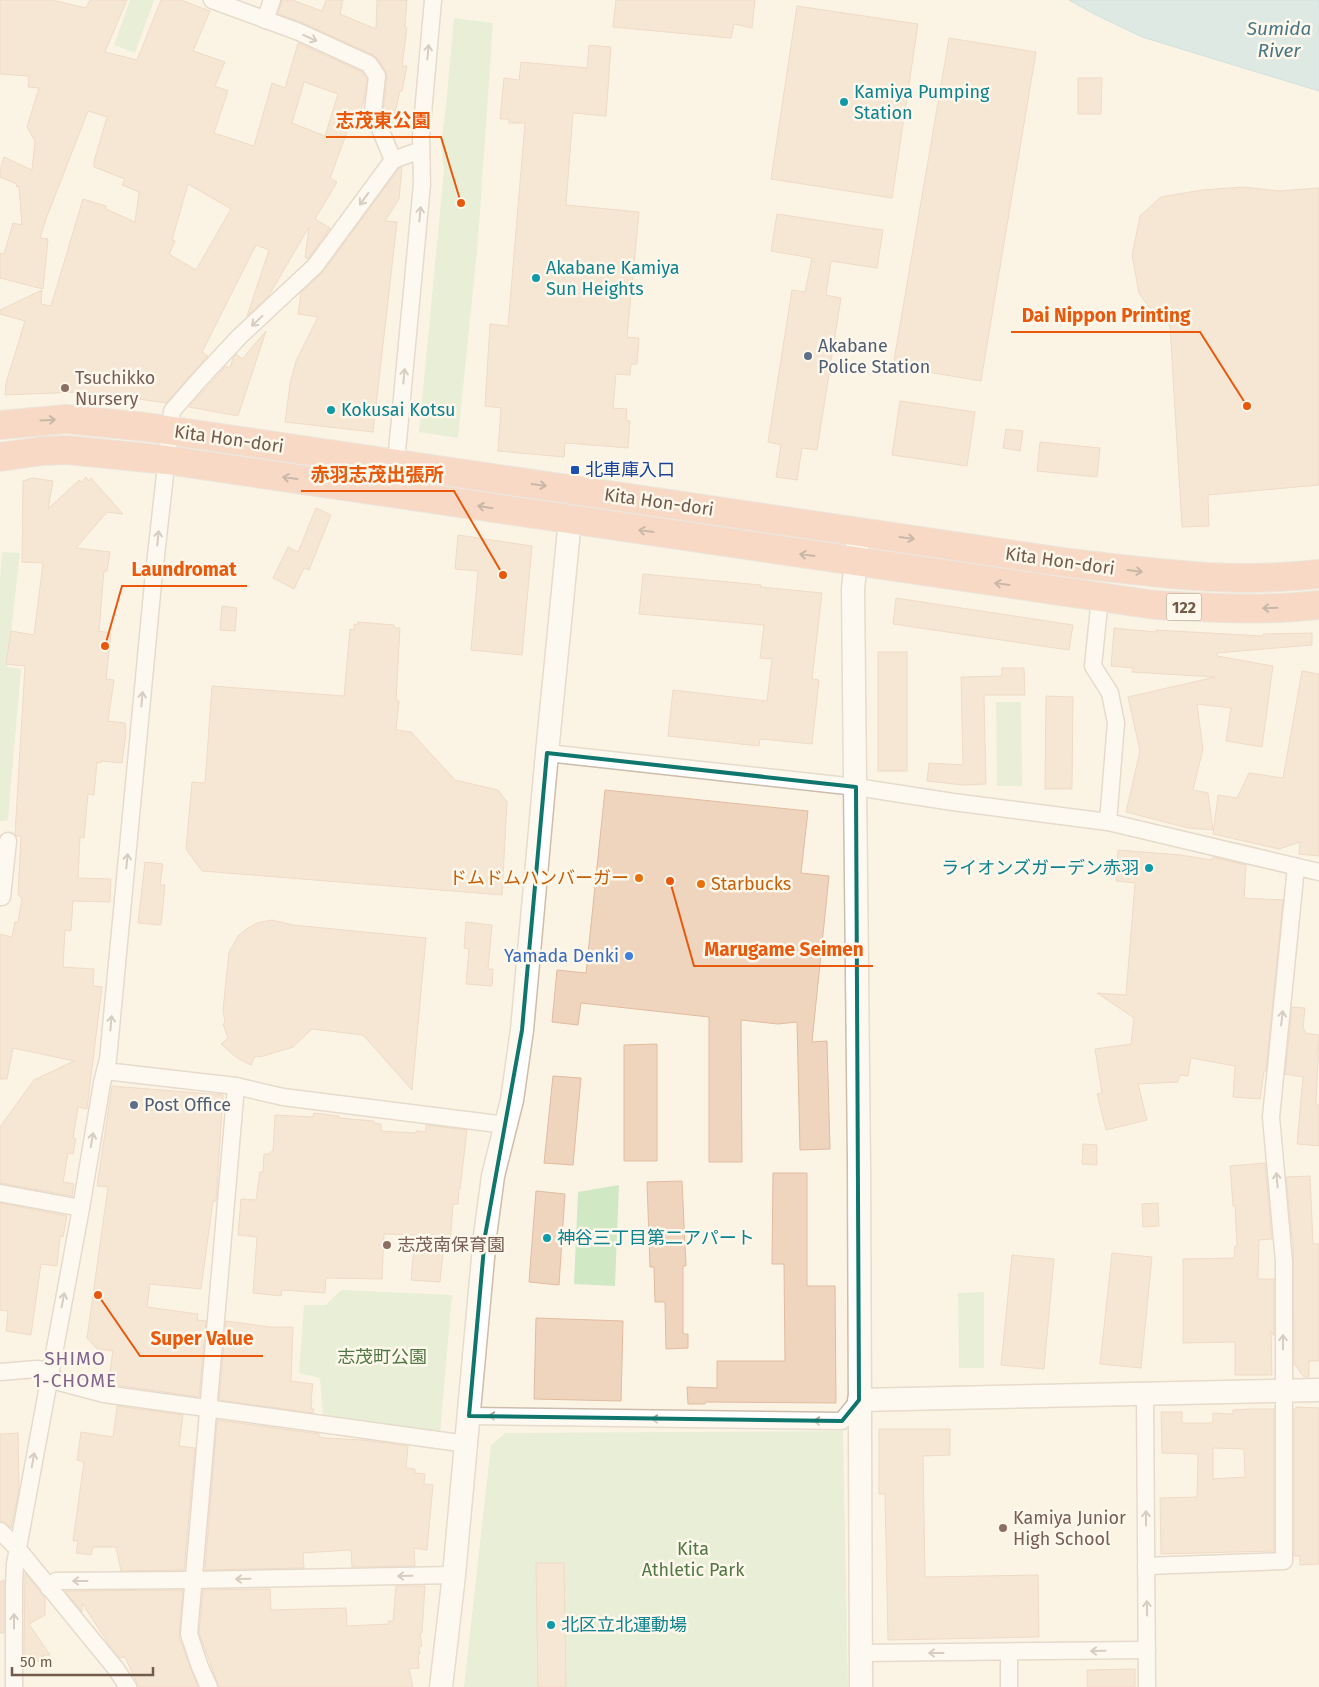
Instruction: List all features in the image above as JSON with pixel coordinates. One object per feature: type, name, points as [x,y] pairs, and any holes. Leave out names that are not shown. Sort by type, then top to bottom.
[{"type":"highway","name":"Kita Hon-dori","points":[[0,425],[66,419],[170,431],[859,532],[1187,577],[1270,578],[1319,574]]},
{"type":"highway","name":"Kita Hon-dori","points":[[0,457],[67,450],[166,460],[1100,598]]},
{"type":"highway","name":"122","points":[[1100,598],[1155,606],[1236,609],[1294,608],[1319,605]]},
{"type":"street","points":[[212,0],[299,32],[369,64],[377,76],[373,112],[393,160]]},
{"type":"street","points":[[265,20],[272,0]]},
{"type":"street","points":[[393,494],[422,184],[421,136],[433,0]]},
{"type":"street","points":[[14,1687],[14,1585],[18,1549],[108,1060],[172,411],[200,378],[240,337],[315,266],[393,160],[421,150]]},
{"type":"street","points":[[441,1687],[454,1575],[485,1236],[494,1176],[512,1100],[522,1030],[570,520]]},
{"type":"street","points":[[859,532],[855,562],[853,613],[856,787],[861,1687]]},
{"type":"street","points":[[1100,598],[1093,666],[1110,693],[1116,723],[1108,822]]},
{"type":"street","points":[[547,753],[856,787],[952,802],[1108,822],[1319,872]]},
{"type":"street","points":[[0,897],[2,897],[8,841]]},
{"type":"street","points":[[1146,1566],[1284,1561],[1284,1262],[1271,1117],[1296,867]]},
{"type":"street","points":[[105,1071],[236,1086],[283,1097],[506,1126]]},
{"type":"street","points":[[209,1687],[189,1634],[236,1086]]},
{"type":"street","points":[[0,1193],[81,1208]]},
{"type":"street","points":[[0,1372],[45,1370],[59,1382],[104,1394],[466,1444]]},
{"type":"street","points":[[469,1416],[842,1421],[860,1400],[1319,1390]]},
{"type":"street","points":[[1145,1394],[1147,1687]]},
{"type":"street","points":[[0,1532],[18,1549],[116,1669],[128,1687]]},
{"type":"street","points":[[49,1588],[56,1581],[454,1575]]},
{"type":"street","points":[[861,1653],[1009,1653],[1147,1650]]},
{"type":"street","points":[[1009,1653],[1009,1687]]},
{"type":"highlighted area","points":[[547,753],[856,787],[859,1400],[842,1421],[469,1416],[485,1236],[522,1030]]},
{"type":"green space","points":[[130,0],[154,0],[135,53],[114,45]]},
{"type":"green space","points":[[454,18],[493,23],[478,240],[458,438],[419,432],[444,171],[441,143]]},
{"type":"green space","points":[[2,552],[20,553],[7,667],[21,669],[8,820],[0,821],[0,579]]},
{"type":"green space","points":[[996,702],[1021,702],[1022,786],[997,786]]},
{"type":"green space","points":[[619,1185],[615,1286],[574,1284],[578,1192]]},
{"type":"green space","name":"志茂町公園","points":[[341,1290],[452,1295],[440,1435],[323,1417],[320,1378],[299,1373],[304,1305],[326,1305]]},
{"type":"green space","points":[[984,1292],[984,1368],[959,1368],[958,1293]]},
{"type":"green space","name":"Kita Athletic Park","points":[[843,1431],[848,1687],[464,1687],[491,1445],[505,1433]]},
{"type":"water","name":"Sumida River","points":[[1069,0],[1319,0],[1319,91],[1142,37]]},
{"type":"building","points":[[0,0],[52,0],[86,8],[90,0],[127,0],[105,52],[137,60],[161,0],[181,0],[210,11],[193,51],[225,62],[215,86],[228,91],[214,133],[254,146],[272,83],[285,88],[298,43],[362,72],[367,79],[364,100],[356,126],[350,124],[330,178],[337,182],[315,219],[330,228],[308,259],[305,257],[309,227],[268,297],[247,316],[269,250],[256,245],[202,352],[208,356],[166,403],[80,392],[5,395],[6,383],[25,321],[0,314],[0,310],[42,290],[41,304],[51,306],[83,199],[106,206],[106,209],[135,222],[139,192],[122,185],[125,179],[94,167],[94,161],[107,117],[88,111],[40,238],[48,239],[43,289],[0,278],[0,253],[4,254],[13,223],[22,225],[19,187],[16,186],[17,184],[0,177],[0,170],[4,157],[32,170],[35,141],[27,127],[39,88],[28,87],[29,76],[0,74]],"holes":[[[304,82],[338,94],[325,136],[292,123]],[[188,184],[231,209],[196,270],[169,254],[175,241],[172,240]]]},
{"type":"building","points":[[282,0],[292,0],[322,11],[326,0],[343,0],[340,14],[376,29],[377,0],[407,0],[405,27],[407,28],[402,66],[407,66],[391,130],[383,111],[387,76],[377,58],[303,23],[278,14]]},
{"type":"building","points":[[616,0],[755,0],[752,28],[734,24],[731,38],[613,27]]},
{"type":"building","name":"Kamiya Pumping Station","points":[[797,6],[918,24],[892,198],[771,179]]},
{"type":"building","points":[[949,38],[1036,52],[981,381],[893,366]]},
{"type":"building","points":[[589,45],[611,47],[606,116],[573,113],[566,205],[639,212],[627,337],[639,338],[637,364],[631,364],[630,375],[616,374],[613,408],[627,409],[626,420],[630,421],[628,448],[565,443],[564,457],[498,451],[501,408],[485,406],[490,324],[508,326],[525,123],[509,123],[509,119],[500,119],[504,78],[519,80],[521,62],[587,68]]},
{"type":"building","points":[[1078,78],[1102,78],[1101,114],[1078,114]]},
{"type":"building","points":[[402,167],[399,199],[385,221],[397,222],[373,432],[285,422],[290,384],[296,361],[318,317],[298,314],[301,293],[323,272],[399,168]]},
{"type":"building","points":[[1243,187],[1279,191],[1319,188],[1319,485],[1208,495],[1209,526],[1182,527],[1170,326],[1148,306],[1139,293],[1132,255],[1140,216],[1161,197],[1202,190]]},
{"type":"building","points":[[777,214],[883,230],[877,268],[831,261],[826,295],[841,298],[817,450],[802,448],[797,480],[776,477],[781,445],[768,442],[792,290],[805,292],[812,258],[771,251]]},
{"type":"building","points":[[266,331],[238,416],[189,407],[226,366],[230,368],[236,354],[242,359]]},
{"type":"building","points":[[900,401],[975,412],[967,466],[892,455]]},
{"type":"building","points":[[1006,429],[1023,431],[1020,451],[1003,448]]},
{"type":"building","points":[[1040,442],[1100,448],[1097,477],[1037,471]]},
{"type":"building","points":[[86,477],[89,481],[91,478],[123,514],[107,512],[76,548],[110,552],[107,571],[104,571],[99,631],[111,633],[106,679],[114,680],[108,721],[125,723],[126,733],[122,763],[97,762],[94,795],[88,794],[84,838],[80,837],[78,878],[111,879],[110,902],[73,901],[71,931],[65,930],[63,967],[94,969],[93,986],[102,987],[87,1109],[78,1107],[73,1138],[76,1139],[73,1154],[68,1153],[63,1182],[74,1184],[72,1196],[0,1183],[0,1127],[34,1080],[74,1061],[13,1048],[7,1079],[0,1079],[0,934],[12,937],[15,922],[18,922],[22,898],[18,895],[21,836],[16,836],[15,834],[25,666],[6,664],[11,631],[34,635],[43,563],[22,562],[23,481],[32,478],[53,481],[48,509],[79,480],[81,482]]},
{"type":"building","points":[[316,508],[331,515],[309,570],[304,568],[294,589],[273,578],[288,547],[298,552]]},
{"type":"building","points":[[458,535],[532,546],[522,655],[471,650],[478,571],[455,569]]},
{"type":"building","points":[[643,574],[761,585],[761,587],[822,593],[812,679],[819,680],[812,744],[760,739],[759,746],[668,736],[673,690],[767,701],[772,659],[760,658],[764,625],[639,614]]},
{"type":"building","points":[[896,598],[1073,625],[1069,650],[893,624]]},
{"type":"building","points":[[222,606],[237,608],[235,631],[220,630]]},
{"type":"building","points":[[358,622],[394,625],[395,628],[400,628],[396,700],[399,701],[396,730],[411,732],[455,780],[498,790],[507,802],[502,895],[202,871],[186,849],[192,782],[205,783],[212,686],[344,696],[350,629],[354,630],[354,624],[357,625]]},
{"type":"building","points":[[1114,628],[1156,632],[1156,630],[1263,636],[1263,634],[1312,633],[1312,645],[1217,653],[1217,656],[1273,666],[1262,747],[1226,741],[1231,708],[1197,704],[1203,749],[1193,790],[1208,793],[1213,830],[1188,828],[1126,812],[1140,751],[1128,697],[1215,677],[1132,672],[1133,668],[1111,666]]},
{"type":"building","points":[[878,652],[907,652],[907,771],[878,771]]},
{"type":"building","points":[[1002,668],[1024,668],[1025,695],[984,695],[986,784],[963,785],[927,781],[929,763],[963,765],[961,677],[1002,676]]},
{"type":"building","points":[[1302,671],[1319,674],[1319,856],[1299,854],[1300,842],[1279,849],[1213,834],[1218,795],[1237,798],[1249,773],[1283,778]]},
{"type":"building","points":[[1046,696],[1073,697],[1072,789],[1045,789]]},
{"type":"building","points":[[605,790],[808,811],[801,873],[829,876],[812,1042],[827,1041],[830,1149],[800,1150],[797,1022],[778,1024],[741,1020],[742,1162],[709,1162],[709,1017],[581,1003],[578,1025],[552,1022],[557,970],[586,973]]},
{"type":"building","points":[[1118,850],[1181,855],[1212,860],[1212,858],[1216,858],[1246,865],[1244,898],[1283,900],[1266,1071],[1264,1071],[1260,1099],[1233,1097],[1235,1066],[1191,1058],[1188,1076],[1180,1075],[1178,1082],[1138,1084],[1147,1120],[1106,1130],[1097,1094],[1102,1093],[1095,1049],[1131,1044],[1134,1018],[1097,993],[1126,995],[1135,883],[1116,881]]},
{"type":"building","points":[[145,862],[163,864],[160,885],[165,885],[161,925],[138,923]]},
{"type":"building","points":[[272,920],[293,925],[426,938],[412,1090],[363,1035],[312,1029],[293,1047],[260,1057],[255,1056],[251,1065],[237,1058],[221,1044],[228,1038],[223,1024],[225,1022],[223,1010],[229,952],[239,935],[245,930],[257,923]]},
{"type":"building","points":[[466,922],[492,925],[488,969],[493,969],[492,986],[466,984],[469,949],[464,948]]},
{"type":"building","points":[[1292,1007],[1305,1008],[1303,1029],[1305,1033],[1319,1035],[1316,1104],[1319,1105],[1319,1146],[1297,1144],[1303,1077],[1285,1074]]},
{"type":"building","points":[[657,1044],[657,1161],[624,1161],[624,1045]]},
{"type":"building","points":[[553,1076],[581,1078],[573,1165],[544,1163]]},
{"type":"building","points":[[112,1086],[223,1095],[216,1201],[213,1201],[201,1289],[150,1284],[147,1307],[198,1314],[197,1320],[206,1321],[199,1397],[108,1384],[113,1351],[97,1349],[87,1338],[108,1187],[97,1186]]},
{"type":"building","points":[[314,1113],[339,1116],[339,1118],[374,1121],[374,1123],[381,1124],[381,1131],[426,1132],[426,1125],[467,1130],[458,1204],[453,1204],[450,1245],[444,1244],[440,1282],[411,1280],[415,1235],[384,1234],[382,1279],[326,1278],[325,1293],[282,1290],[281,1296],[253,1293],[257,1237],[238,1235],[241,1199],[256,1200],[260,1172],[263,1172],[264,1154],[273,1152],[275,1115],[313,1117]]},
{"type":"building","points":[[1083,1144],[1097,1145],[1097,1165],[1082,1164]]},
{"type":"building","points":[[1265,1163],[1272,1239],[1259,1240],[1258,1279],[1274,1279],[1274,1336],[1271,1331],[1272,1375],[1235,1375],[1235,1342],[1183,1343],[1183,1259],[1234,1258],[1235,1246],[1237,1246],[1230,1166]]},
{"type":"building","points":[[773,1173],[807,1173],[807,1286],[835,1286],[836,1403],[705,1402],[705,1404],[688,1404],[687,1387],[717,1388],[717,1361],[785,1361],[784,1264],[772,1264]]},
{"type":"building","points":[[1310,1176],[1313,1244],[1319,1244],[1319,1361],[1309,1361],[1309,1377],[1304,1377],[1294,1364],[1293,1238],[1286,1177]]},
{"type":"building","points":[[682,1181],[686,1266],[683,1266],[683,1334],[688,1334],[688,1348],[666,1349],[665,1302],[655,1302],[654,1267],[650,1267],[647,1182]]},
{"type":"building","name":"神谷三丁目第二アパート","points":[[536,1191],[565,1194],[559,1285],[529,1282]]},
{"type":"building","points":[[0,1203],[67,1216],[63,1237],[60,1236],[57,1266],[41,1264],[31,1335],[6,1331],[8,1311],[0,1310]]},
{"type":"building","points":[[1158,1203],[1159,1226],[1143,1227],[1142,1204]]},
{"type":"building","points":[[1112,1253],[1152,1257],[1141,1368],[1100,1364]]},
{"type":"building","points":[[1012,1255],[1054,1259],[1044,1369],[1001,1365]]},
{"type":"building","points":[[536,1318],[623,1321],[621,1401],[534,1399]]},
{"type":"building","points":[[226,1321],[270,1327],[293,1327],[291,1381],[313,1384],[311,1409],[314,1409],[313,1413],[219,1400]]},
{"type":"building","points":[[117,1406],[183,1415],[179,1446],[195,1448],[184,1570],[121,1571],[116,1547],[93,1547],[91,1555],[76,1553],[78,1541],[73,1541],[84,1462],[77,1460],[81,1432],[113,1437]]},
{"type":"building","points":[[1296,1407],[1319,1408],[1319,1564],[1300,1565],[1300,1556],[1294,1556],[1294,1409]]},
{"type":"building","points":[[1274,1409],[1274,1551],[1161,1554],[1160,1498],[1197,1497],[1198,1454],[1162,1453],[1161,1412],[1182,1412],[1182,1423],[1213,1423],[1213,1413],[1233,1414],[1233,1410]],"holes":[[[1213,1448],[1244,1449],[1245,1477],[1213,1479]]]},
{"type":"building","points":[[217,1420],[319,1434],[319,1437],[325,1438],[363,1440],[408,1446],[406,1468],[415,1469],[415,1473],[425,1474],[424,1484],[433,1485],[427,1550],[414,1548],[415,1566],[352,1567],[351,1550],[303,1553],[304,1568],[205,1570]]},
{"type":"building","points":[[879,1429],[950,1429],[950,1455],[923,1456],[925,1577],[1038,1575],[1039,1637],[888,1640],[885,1494],[879,1494]]},
{"type":"building","points":[[18,1433],[19,1490],[11,1528],[0,1521],[0,1434]]},
{"type":"building","name":"北区立北運動場","points":[[536,1563],[564,1563],[566,1687],[538,1687]]},
{"type":"building","points":[[25,1573],[45,1597],[45,1615],[29,1624],[50,1655],[43,1655],[44,1661],[24,1662]]},
{"type":"building","points":[[4,1580],[4,1633],[0,1633],[0,1582]]},
{"type":"building","points":[[396,1586],[425,1586],[422,1633],[420,1633],[422,1646],[419,1647],[420,1654],[418,1655],[419,1668],[409,1669],[413,1687],[219,1687],[199,1633],[203,1590],[270,1589],[271,1610],[346,1608],[347,1626],[389,1624],[388,1621],[393,1621]]},
{"type":"building","points":[[183,1590],[179,1637],[198,1687],[139,1687],[125,1657],[120,1658],[110,1646],[82,1603],[82,1612],[65,1591]]},
{"type":"building","points":[[1135,1669],[1135,1687],[1087,1687],[1087,1670]]},
{"type":"place","name":"Kamiya Pumping Station","points":[[844,102]]},
{"type":"place","name":"志茂東公園","points":[[461,203]]},
{"type":"place","name":"Akabane Kamiya Sun Heights","points":[[536,278]]},
{"type":"place","name":"Akabane Police Station","points":[[808,356]]},
{"type":"place","name":"Tsuchikko Nursery","points":[[65,388]]},
{"type":"place","name":"Dai Nippon Printing","points":[[1247,406]]},
{"type":"place","name":"Kokusai Kotsu","points":[[331,410]]},
{"type":"place","name":"北車庫入口","points":[[575,470]]},
{"type":"place","name":"赤羽志茂出張所","points":[[503,575]]},
{"type":"place","name":"Laundromat","points":[[105,646]]},
{"type":"place","name":"ライオンズガーデン赤羽","points":[[1149,868]]},
{"type":"place","name":"ドムドムハンバーガー","points":[[639,878]]},
{"type":"place","name":"Marugame Seimen","points":[[670,881]]},
{"type":"place","name":"Starbucks","points":[[701,884]]},
{"type":"place","name":"Yamada Denki","points":[[629,956]]},
{"type":"place","name":"Post Office","points":[[134,1105]]},
{"type":"place","name":"神谷三丁目第二アパート","points":[[547,1238]]},
{"type":"place","name":"志茂南保育園","points":[[387,1245]]},
{"type":"place","name":"Super Value","points":[[98,1295]]},
{"type":"place","name":"Kamiya Junior High School","points":[[1003,1528]]},
{"type":"place","name":"北区立北運動場","points":[[551,1625]]},
{"type":"district","name":"SHIMO 1-CHOME","points":[[75,1369]]}]
